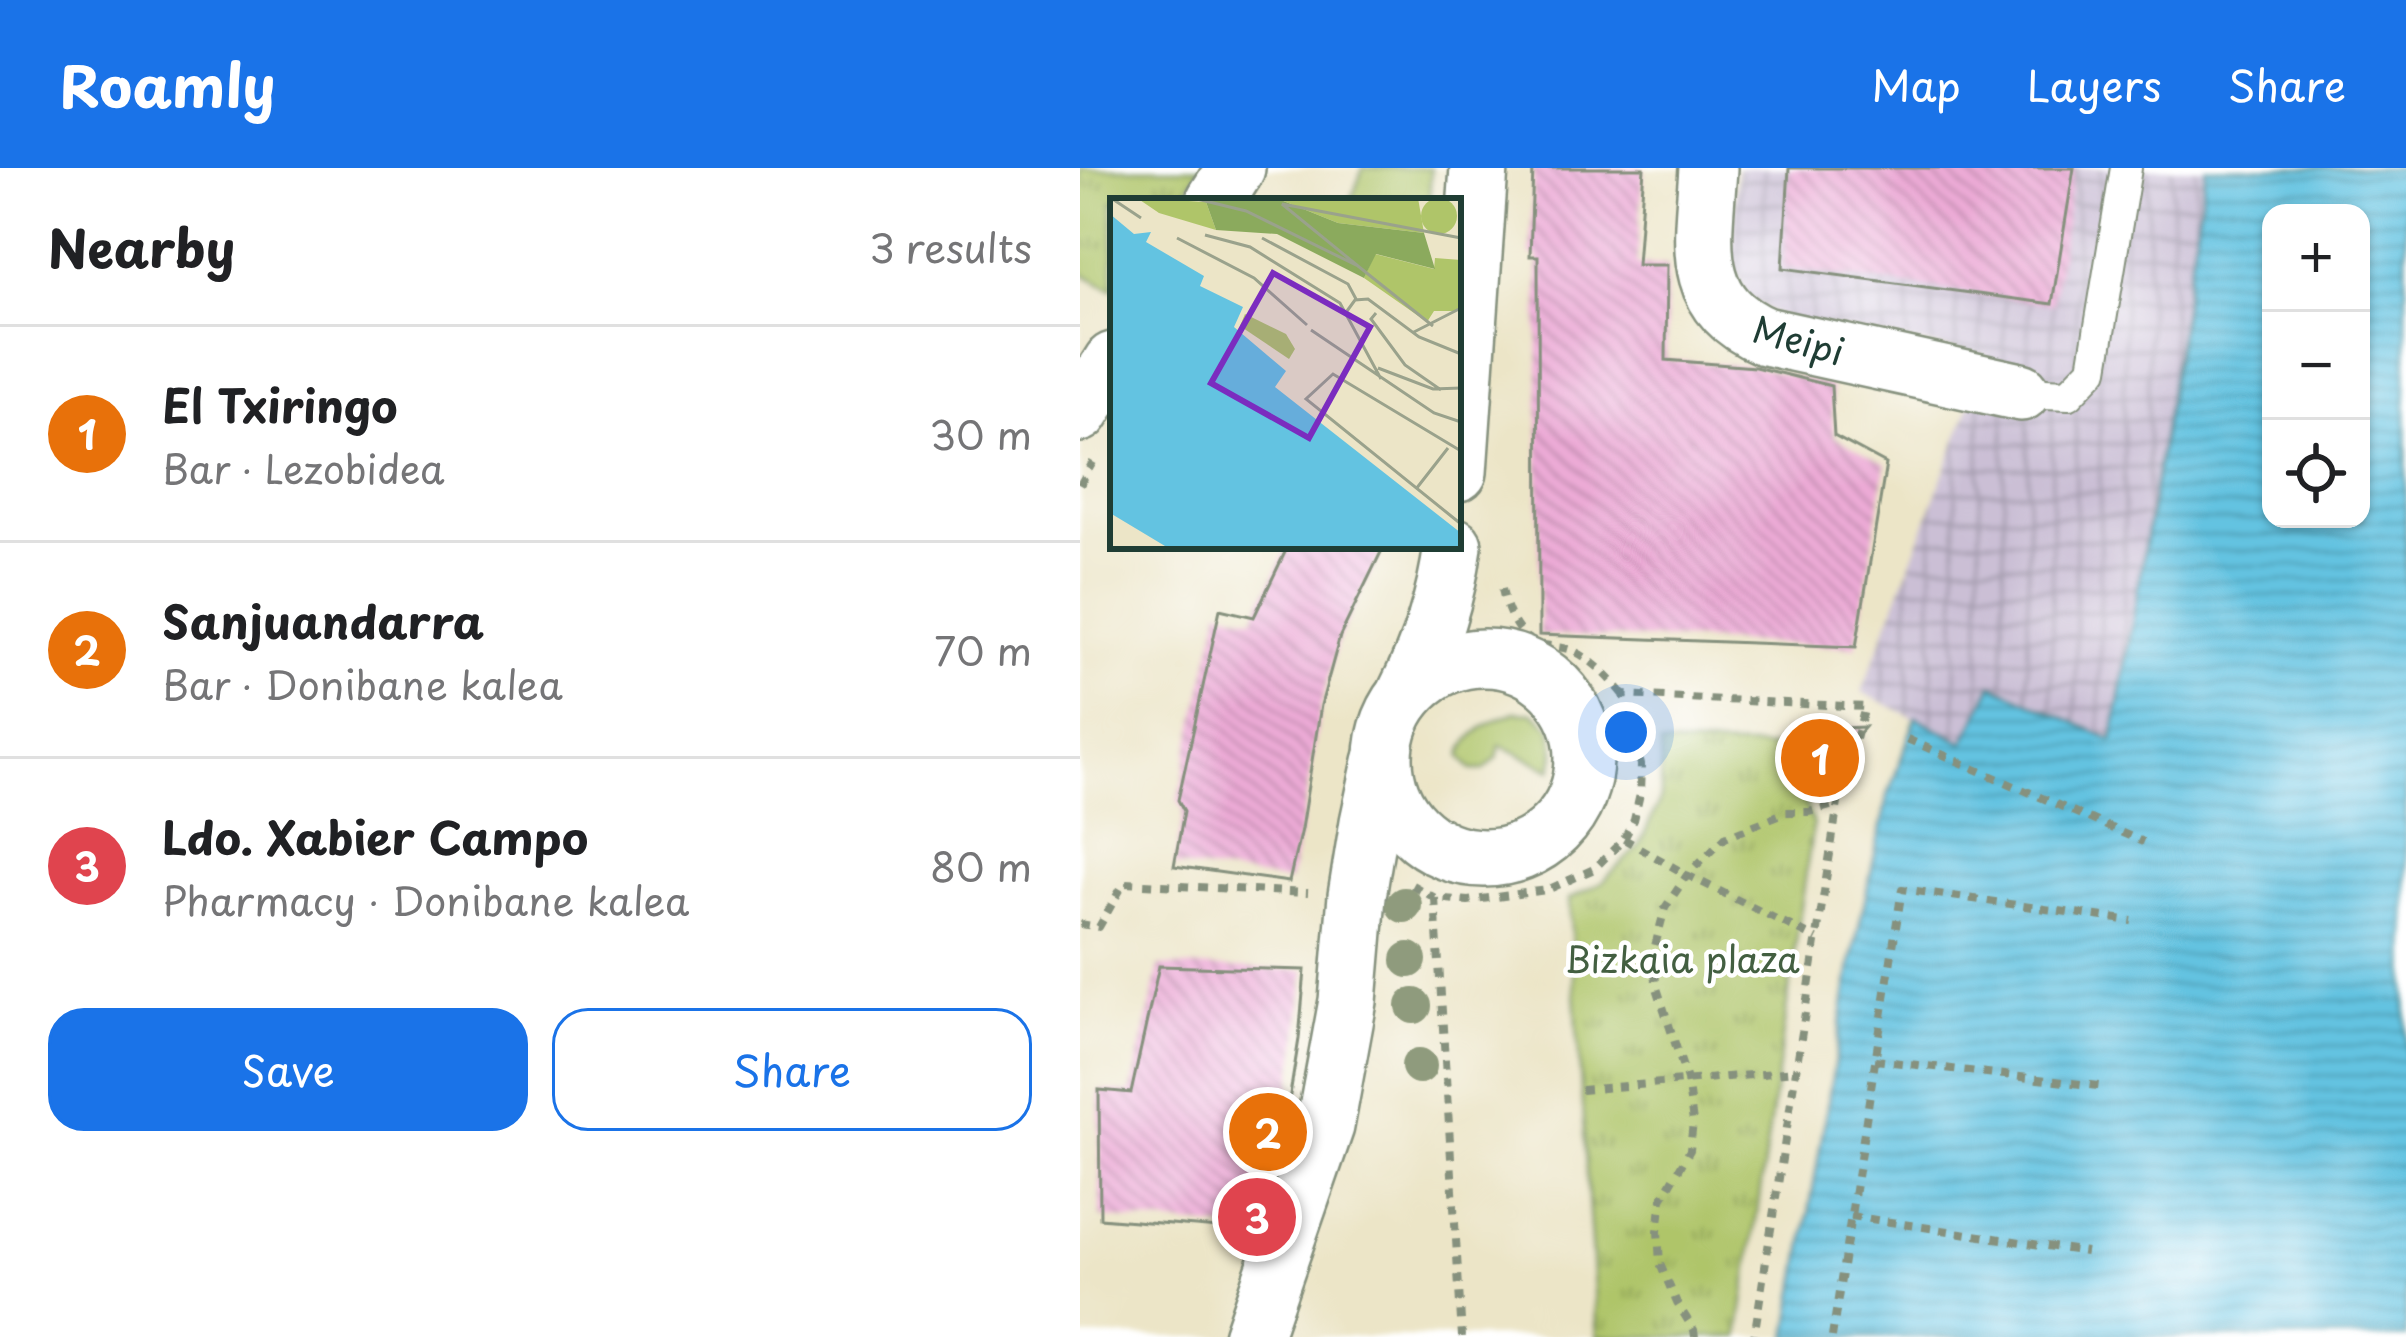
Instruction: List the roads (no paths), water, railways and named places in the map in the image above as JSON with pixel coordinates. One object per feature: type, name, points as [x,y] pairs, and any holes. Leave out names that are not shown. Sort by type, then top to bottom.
[{"type":"street","points":[[1217,198],[1236,168]]},
{"type":"street","points":[[1461,429],[1479,168]]},
{"type":"street","name":"Meipi","points":[[1708,168],[1705,272],[1721,305],[1748,329],[2021,392]]},
{"type":"street","points":[[1080,412],[1110,366]]},
{"type":"street","points":[[1383,758],[1388,787],[1400,813],[1444,851],[1473,858],[1526,850],[1566,818],[1578,796],[1585,772],[1579,722],[1552,682],[1512,660],[1489,636],[1460,577],[1469,557]]},
{"type":"street","points":[[1252,1337],[1325,1126],[1386,734],[1424,658],[1448,584],[1469,557]]},
{"type":"street","points":[[1407,692],[1429,673],[1454,661],[1512,660]]},
{"type":"lane","points":[[2021,392],[2068,394],[2093,369],[2126,168]]},
{"type":"water","points":[[2206,168],[2406,168],[2406,1337],[1788,1337],[1852,959],[1888,795],[1916,717],[1964,743],[1993,685],[2113,740]]},
{"type":"place","name":"El Txiringo","points":[[1820,758]]},
{"type":"place","name":"Sanjuandarra","points":[[1268,1132]]},
{"type":"place","name":"Ldo. Xabier Campo","points":[[1257,1217]]},
{"type":"park label","name":"Bizkaia plaza","points":[[1682,958]]}]
